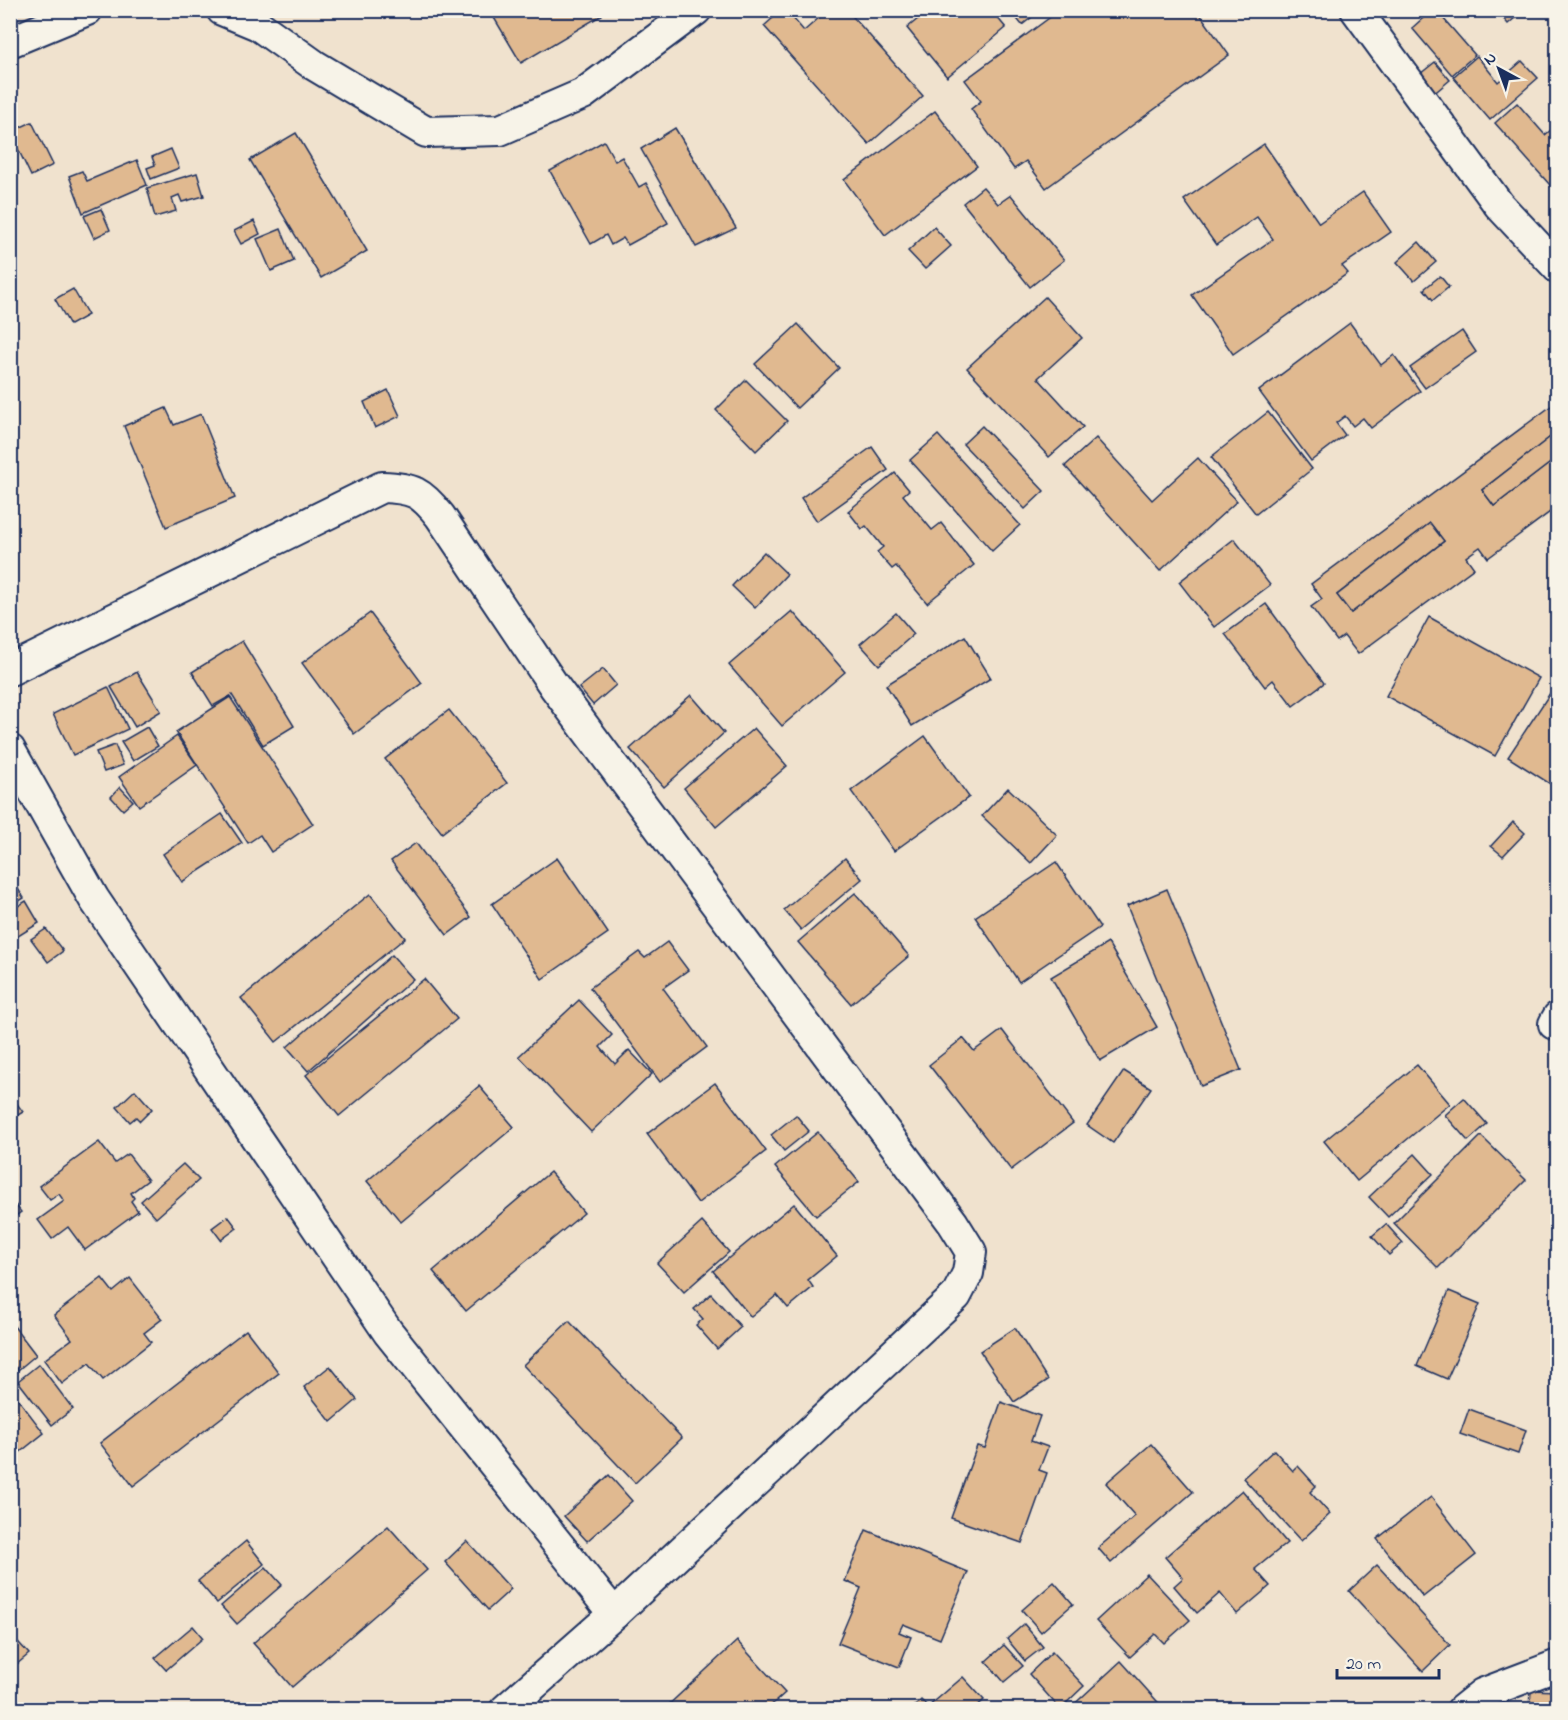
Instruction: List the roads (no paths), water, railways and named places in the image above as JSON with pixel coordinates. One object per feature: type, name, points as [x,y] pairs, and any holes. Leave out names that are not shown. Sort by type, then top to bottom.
[{"type":"street","points":[[10,42],[87,10]]},
{"type":"street","points":[[222,10],[258,25],[314,65],[426,132],[500,130],[583,94],[696,10]]},
{"type":"street","points":[[1356,10],[1499,206],[1557,268]]},
{"type":"street","points":[[10,670],[382,487],[406,488],[426,499],[440,516],[554,686],[953,1223],[971,1252],[968,1273],[956,1296],[614,1614],[505,1710]]},
{"type":"street","points":[[10,750],[94,899],[388,1332],[614,1614]]},
{"type":"street","points":[[1462,1710],[1482,1694],[1557,1665]]}]
